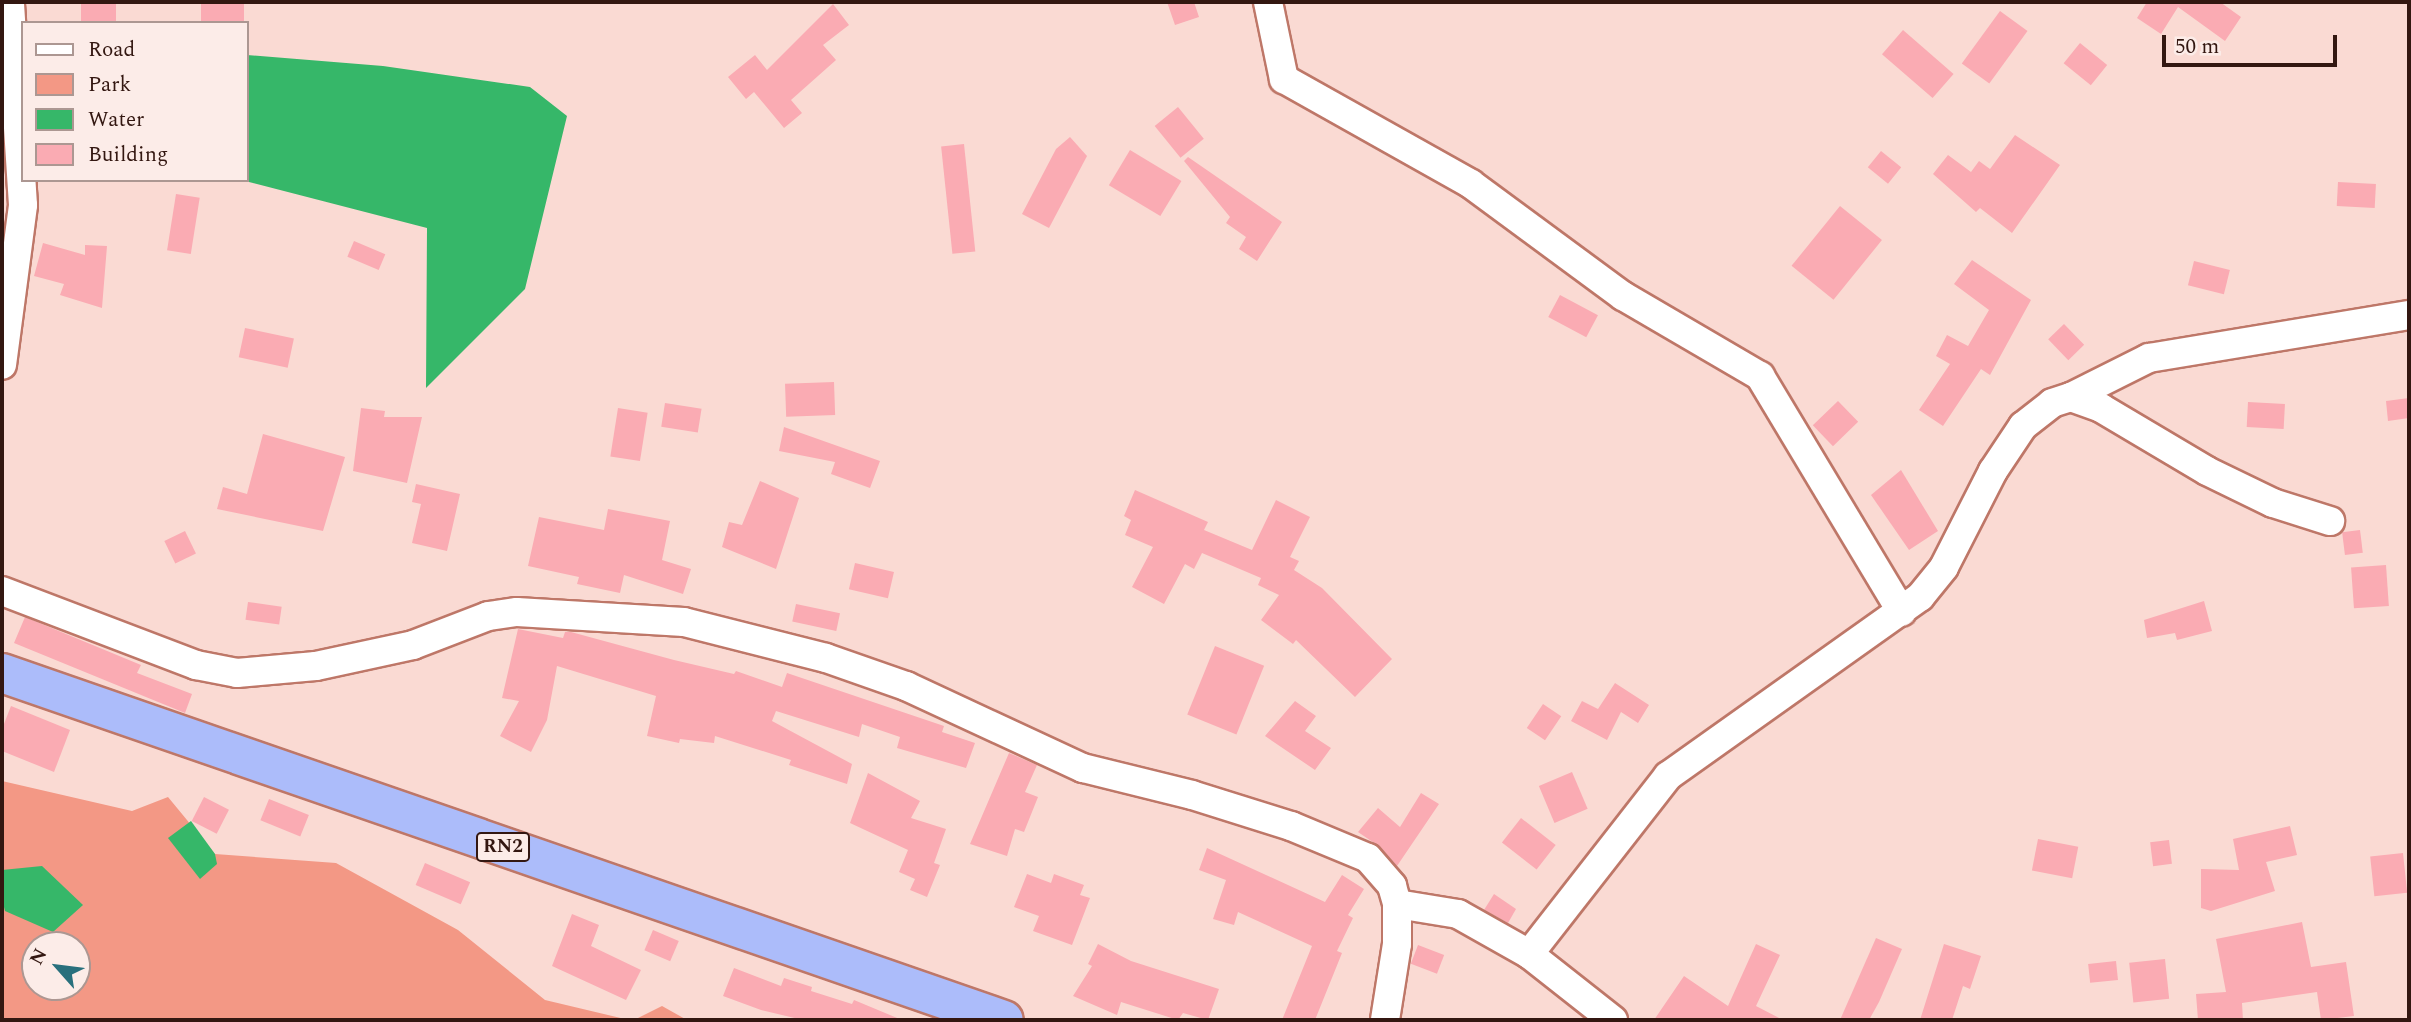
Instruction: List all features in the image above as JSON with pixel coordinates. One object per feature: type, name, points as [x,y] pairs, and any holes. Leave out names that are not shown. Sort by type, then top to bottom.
[{"type":"highway","name":"RN2","points":[[2,673],[1004,1020]]},
{"type":"street","points":[[10,2],[21,174]]},
{"type":"street","points":[[1268,2],[1284,79],[1471,184],[1623,296],[1760,376],[1902,612]]},
{"type":"street","points":[[2,365],[23,205],[22,182]]},
{"type":"street","points":[[1529,954],[1668,776],[1803,676],[1902,612],[1944,567],[1993,471],[2023,426],[2052,403],[2071,397],[2149,358],[2409,315]]},
{"type":"street","points":[[2071,397],[2101,408],[2240,487],[2330,521]]},
{"type":"street","points":[[2,591],[196,665],[237,673],[352,658],[413,645],[488,616],[517,612],[684,622],[826,659],[906,685],[1083,768],[1192,794],[1348,848],[1384,873],[1397,904],[1397,944],[1385,1020]]},
{"type":"street","points":[[1397,904],[1458,914],[1529,954],[1614,1020]]},
{"type":"green space","points":[[2,781],[132,811],[168,797],[215,854],[336,863],[458,930],[545,1000],[629,1020],[2,1020]]},
{"type":"green space","points":[[662,1006],[687,1020],[634,1020]]},
{"type":"water","points":[[248,55],[383,66],[530,87],[567,116],[525,289],[426,388],[427,228],[248,182]]},
{"type":"water","points":[[191,821],[215,854],[217,864],[200,879],[168,838]]},
{"type":"water","points":[[42,866],[83,905],[54,931],[51,931],[5,911],[2,899],[2,870]]},
{"type":"building","points":[[81,2],[116,2],[116,21],[81,21]]},
{"type":"building","points":[[201,2],[244,2],[244,21],[201,21]]},
{"type":"building","points":[[1167,2],[1194,2],[1199,17],[1175,25]]},
{"type":"building","points":[[2147,2],[2220,2],[2241,17],[2225,41],[2178,7],[2161,34],[2137,18]]},
{"type":"building","points":[[833,4],[849,25],[823,45],[836,60],[791,100],[802,113],[784,128],[754,92],[746,99],[728,77],[755,55],[767,70]]},
{"type":"building","points":[[2000,11],[2028,31],[1989,84],[1962,64]]},
{"type":"building","points":[[1903,30],[1954,74],[1933,98],[1882,54]]},
{"type":"building","points":[[2080,43],[2107,65],[2091,85],[2064,63]]},
{"type":"building","points":[[1178,107],[1204,139],[1180,158],[1155,126]]},
{"type":"building","points":[[2015,135],[2060,165],[2012,233],[1980,208],[1976,212],[1933,174],[1948,155],[1971,172],[1979,161],[1990,169]]},
{"type":"building","points":[[1070,137],[1087,156],[1049,228],[1022,214],[1056,149]]},
{"type":"building","points":[[964,144],[975,251],[952,254],[941,146]]},
{"type":"building","points":[[1130,150],[1181,181],[1160,216],[1109,185]]},
{"type":"building","points":[[1881,151],[1901,167],[1888,184],[1868,167]]},
{"type":"building","points":[[1188,157],[1282,222],[1257,261],[1239,249],[1246,237],[1226,223],[1230,217],[1184,161]]},
{"type":"building","points":[[2338,182],[2376,184],[2375,208],[2337,206]]},
{"type":"building","points":[[176,194],[200,198],[191,254],[167,250]]},
{"type":"building","points":[[1840,206],[1882,240],[1834,300],[1792,266]]},
{"type":"building","points":[[354,241],[385,254],[379,270],[347,257]]},
{"type":"building","points":[[43,243],[85,255],[85,245],[107,246],[102,308],[60,295],[64,284],[34,276]]},
{"type":"building","points":[[1972,260],[2031,300],[1990,375],[1981,369],[1943,426],[1919,410],[1950,364],[1936,356],[1947,335],[1968,346],[1989,310],[1954,284]]},
{"type":"building","points":[[2194,261],[2230,270],[2224,294],[2188,285]]},
{"type":"building","points":[[1560,295],[1598,315],[1586,337],[1548,317]]},
{"type":"building","points":[[2064,324],[2084,345],[2068,360],[2048,339]]},
{"type":"building","points":[[245,328],[294,338],[288,368],[239,357]]},
{"type":"building","points":[[834,382],[835,415],[786,417],[785,384]]},
{"type":"building","points":[[2409,398],[2409,418],[2388,421],[2386,401]]},
{"type":"building","points":[[1838,401],[1858,422],[1833,446],[1813,425]]},
{"type":"building","points":[[2248,402],[2285,404],[2284,429],[2247,427]]},
{"type":"building","points":[[665,403],[702,409],[698,432],[661,427]]},
{"type":"building","points":[[361,408],[385,411],[384,417],[422,417],[407,483],[353,471]]},
{"type":"building","points":[[618,408],[648,413],[640,461],[610,456]]},
{"type":"building","points":[[784,427],[880,461],[870,488],[831,474],[835,462],[779,451]]},
{"type":"building","points":[[263,434],[345,457],[323,531],[217,509],[223,487],[247,494]]},
{"type":"building","points":[[1901,470],[1938,531],[1909,550],[1871,495]]},
{"type":"building","points":[[760,481],[799,498],[776,569],[722,547],[729,522],[742,525]]},
{"type":"building","points":[[416,484],[460,494],[447,551],[412,543],[421,504],[412,502]]},
{"type":"building","points":[[1135,490],[1208,522],[1204,530],[1252,550],[1276,500],[1310,517],[1290,557],[1299,561],[1294,570],[1322,588],[1392,659],[1355,697],[1296,640],[1293,644],[1261,620],[1279,595],[1258,585],[1261,578],[1202,553],[1194,569],[1185,564],[1164,604],[1132,587],[1153,547],[1125,535],[1131,520],[1124,516]]},
{"type":"building","points":[[608,509],[670,521],[662,560],[691,569],[683,594],[624,575],[620,593],[577,584],[579,577],[528,566],[539,517],[604,530]]},
{"type":"building","points":[[2360,530],[2363,553],[2345,555],[2342,532]]},
{"type":"building","points":[[185,531],[196,553],[175,564],[164,541]]},
{"type":"building","points":[[855,563],[894,572],[888,598],[849,589]]},
{"type":"building","points":[[2386,565],[2389,606],[2354,608],[2351,567]]},
{"type":"building","points":[[2204,601],[2212,631],[2177,640],[2175,633],[2147,638],[2144,620]]},
{"type":"building","points":[[248,602],[282,607],[279,625],[245,620]]},
{"type":"building","points":[[796,604],[840,613],[836,631],[792,622]]},
{"type":"building","points":[[25,617],[141,665],[137,673],[192,694],[185,713],[14,643]]},
{"type":"building","points":[[518,629],[563,638],[565,632],[571,632],[674,660],[734,674],[736,671],[782,687],[787,673],[944,726],[942,732],[975,743],[966,768],[897,748],[900,737],[862,724],[859,737],[776,711],[772,721],[852,764],[847,784],[789,765],[791,760],[715,736],[714,743],[680,739],[679,743],[647,736],[656,696],[557,666],[547,720],[531,752],[500,736],[519,701],[502,698]]},
{"type":"building","points":[[1215,646],[1264,666],[1236,734],[1187,715]]},
{"type":"building","points":[[1615,683],[1649,705],[1638,723],[1621,712],[1607,740],[1571,721],[1582,701],[1598,709]]},
{"type":"building","points":[[1295,701],[1316,716],[1305,731],[1331,748],[1315,770],[1265,736]]},
{"type":"building","points":[[1543,704],[1561,716],[1545,740],[1527,728]]},
{"type":"building","points":[[11,706],[70,730],[54,772],[2,751],[2,729]]},
{"type":"building","points":[[1009,753],[1037,765],[1025,792],[1038,797],[1024,832],[1015,829],[1007,856],[970,844]]},
{"type":"building","points":[[1572,772],[1588,809],[1554,823],[1539,786]]},
{"type":"building","points":[[868,773],[920,801],[911,818],[946,829],[934,863],[940,865],[927,897],[910,890],[915,879],[899,872],[908,850],[850,823]]},
{"type":"building","points":[[1421,793],[1439,804],[1397,866],[1380,847],[1358,832],[1378,808],[1400,827]]},
{"type":"building","points":[[204,797],[229,810],[217,834],[192,821]]},
{"type":"building","points":[[269,799],[309,815],[300,836],[260,820]]},
{"type":"building","points":[[1521,818],[1556,845],[1537,870],[1502,842]]},
{"type":"building","points":[[2290,826],[2297,855],[2266,862],[2275,891],[2211,911],[2201,908],[2201,869],[2239,870],[2233,839]]},
{"type":"building","points":[[2038,839],[2078,847],[2072,878],[2032,870]]},
{"type":"building","points":[[2169,840],[2172,864],[2153,866],[2150,842]]},
{"type":"building","points":[[1207,848],[1325,902],[1342,875],[1364,889],[1348,915],[1353,918],[1337,951],[1342,953],[1315,1020],[1282,1020],[1312,946],[1238,912],[1234,925],[1213,919],[1226,880],[1199,870]]},
{"type":"building","points":[[2403,853],[2407,893],[2374,896],[2370,856]]},
{"type":"building","points":[[425,863],[470,882],[461,904],[416,885]]},
{"type":"building","points":[[1027,874],[1051,883],[1054,874],[1084,885],[1080,895],[1090,898],[1072,945],[1033,931],[1039,916],[1014,907]]},
{"type":"building","points":[[1494,894],[1516,909],[1508,923],[1484,910]]},
{"type":"building","points":[[572,914],[599,925],[591,946],[641,970],[626,1000],[552,966]]},
{"type":"building","points":[[2302,922],[2311,967],[2346,962],[2354,1016],[2321,1020],[2317,992],[2242,1003],[2243,1020],[2198,1020],[2196,994],[2226,992],[2216,939]]},
{"type":"building","points":[[653,930],[679,941],[670,961],[644,950]]},
{"type":"building","points":[[1876,938],[1902,949],[1879,1002],[1869,1020],[1840,1020]]},
{"type":"building","points":[[1098,944],[1131,961],[1219,989],[1208,1020],[1183,1013],[1178,1020],[1121,1002],[1117,1015],[1073,996],[1092,966],[1088,964]]},
{"type":"building","points":[[1756,944],[1780,955],[1756,1006],[1783,1020],[1654,1020],[1684,976],[1728,1006]]},
{"type":"building","points":[[1944,944],[1981,956],[1970,989],[1963,986],[1952,1020],[1920,1020]]},
{"type":"building","points":[[1418,945],[1444,955],[1437,974],[1411,964]]},
{"type":"building","points":[[2165,959],[2169,999],[2133,1003],[2129,963]]},
{"type":"building","points":[[2116,961],[2118,980],[2090,983],[2088,964]]},
{"type":"building","points":[[734,968],[781,986],[784,978],[812,987],[811,991],[852,1004],[854,1000],[902,1020],[803,1020],[761,1010],[723,996]]}]
